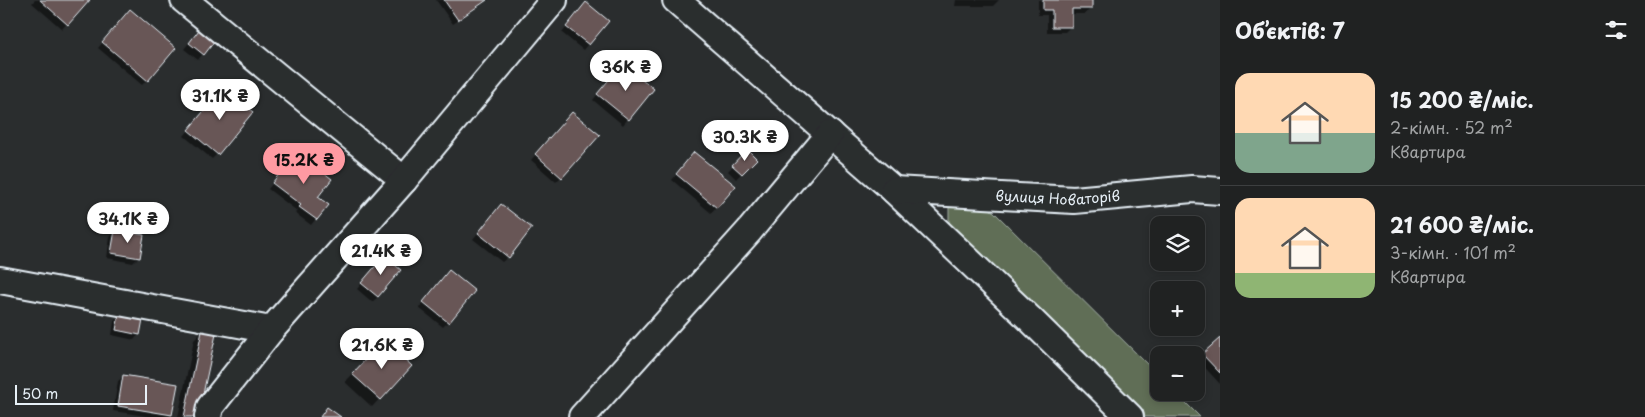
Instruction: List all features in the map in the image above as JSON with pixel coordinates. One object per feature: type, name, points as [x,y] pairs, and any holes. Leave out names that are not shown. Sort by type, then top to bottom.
[{"type":"street","points":[[184,0],[404,180]]},
{"type":"street","points":[[208,417],[210,407],[271,330],[404,180],[554,0]]},
{"type":"street","points":[[676,0],[894,190],[1130,417]]},
{"type":"street","points":[[582,417],[750,230],[830,134]]},
{"type":"street","name":"вулиця Новаторів","points":[[894,190],[1074,200],[1192,189],[1220,190]]},
{"type":"street","points":[[0,280],[271,330]]},
{"type":"green space","points":[[974,198],[994,212],[1150,367],[1150,401],[1184,401],[1200,417],[1142,417],[980,258],[949,224],[949,204]]},
{"type":"building","points":[[40,0],[90,0],[68,25]]},
{"type":"building","points":[[444,0],[487,0],[458,20]]},
{"type":"building","points":[[1043,0],[1092,0],[1092,9],[1072,9],[1072,27],[1052,27],[1052,10],[1043,10]]},
{"type":"building","points":[[586,2],[609,21],[589,45],[566,27]]},
{"type":"building","points":[[130,9],[176,48],[148,81],[102,42]]},
{"type":"building","points":[[202,26],[217,38],[204,55],[189,43]]},
{"type":"building","points":[[623,63],[654,89],[629,120],[597,94]]},
{"type":"building","points":[[223,88],[253,112],[218,155],[188,130]]},
{"type":"building","points":[[572,112],[600,135],[562,178],[535,154]]},
{"type":"building","points":[[747,149],[757,159],[742,174],[732,165]]},
{"type":"building","points":[[297,152],[332,179],[318,197],[329,205],[317,220],[272,183]]},
{"type":"building","points":[[694,152],[736,186],[717,208],[676,174]]},
{"type":"building","points":[[501,204],[532,228],[509,258],[478,233]]},
{"type":"building","points":[[115,230],[144,235],[140,258],[111,253]]},
{"type":"building","points":[[384,256],[401,270],[378,297],[361,283]]},
{"type":"building","points":[[449,270],[475,291],[449,323],[423,302]]},
{"type":"building","points":[[119,315],[143,319],[140,335],[116,330]]},
{"type":"building","points":[[202,331],[216,334],[198,417],[184,417]]},
{"type":"building","points":[[1220,338],[1220,373],[1205,357],[1205,351]]},
{"type":"building","points":[[384,340],[412,366],[381,400],[352,374]]},
{"type":"building","points":[[123,375],[178,384],[172,415],[118,406]]},
{"type":"building","points":[[327,407],[341,417],[320,417]]}]
